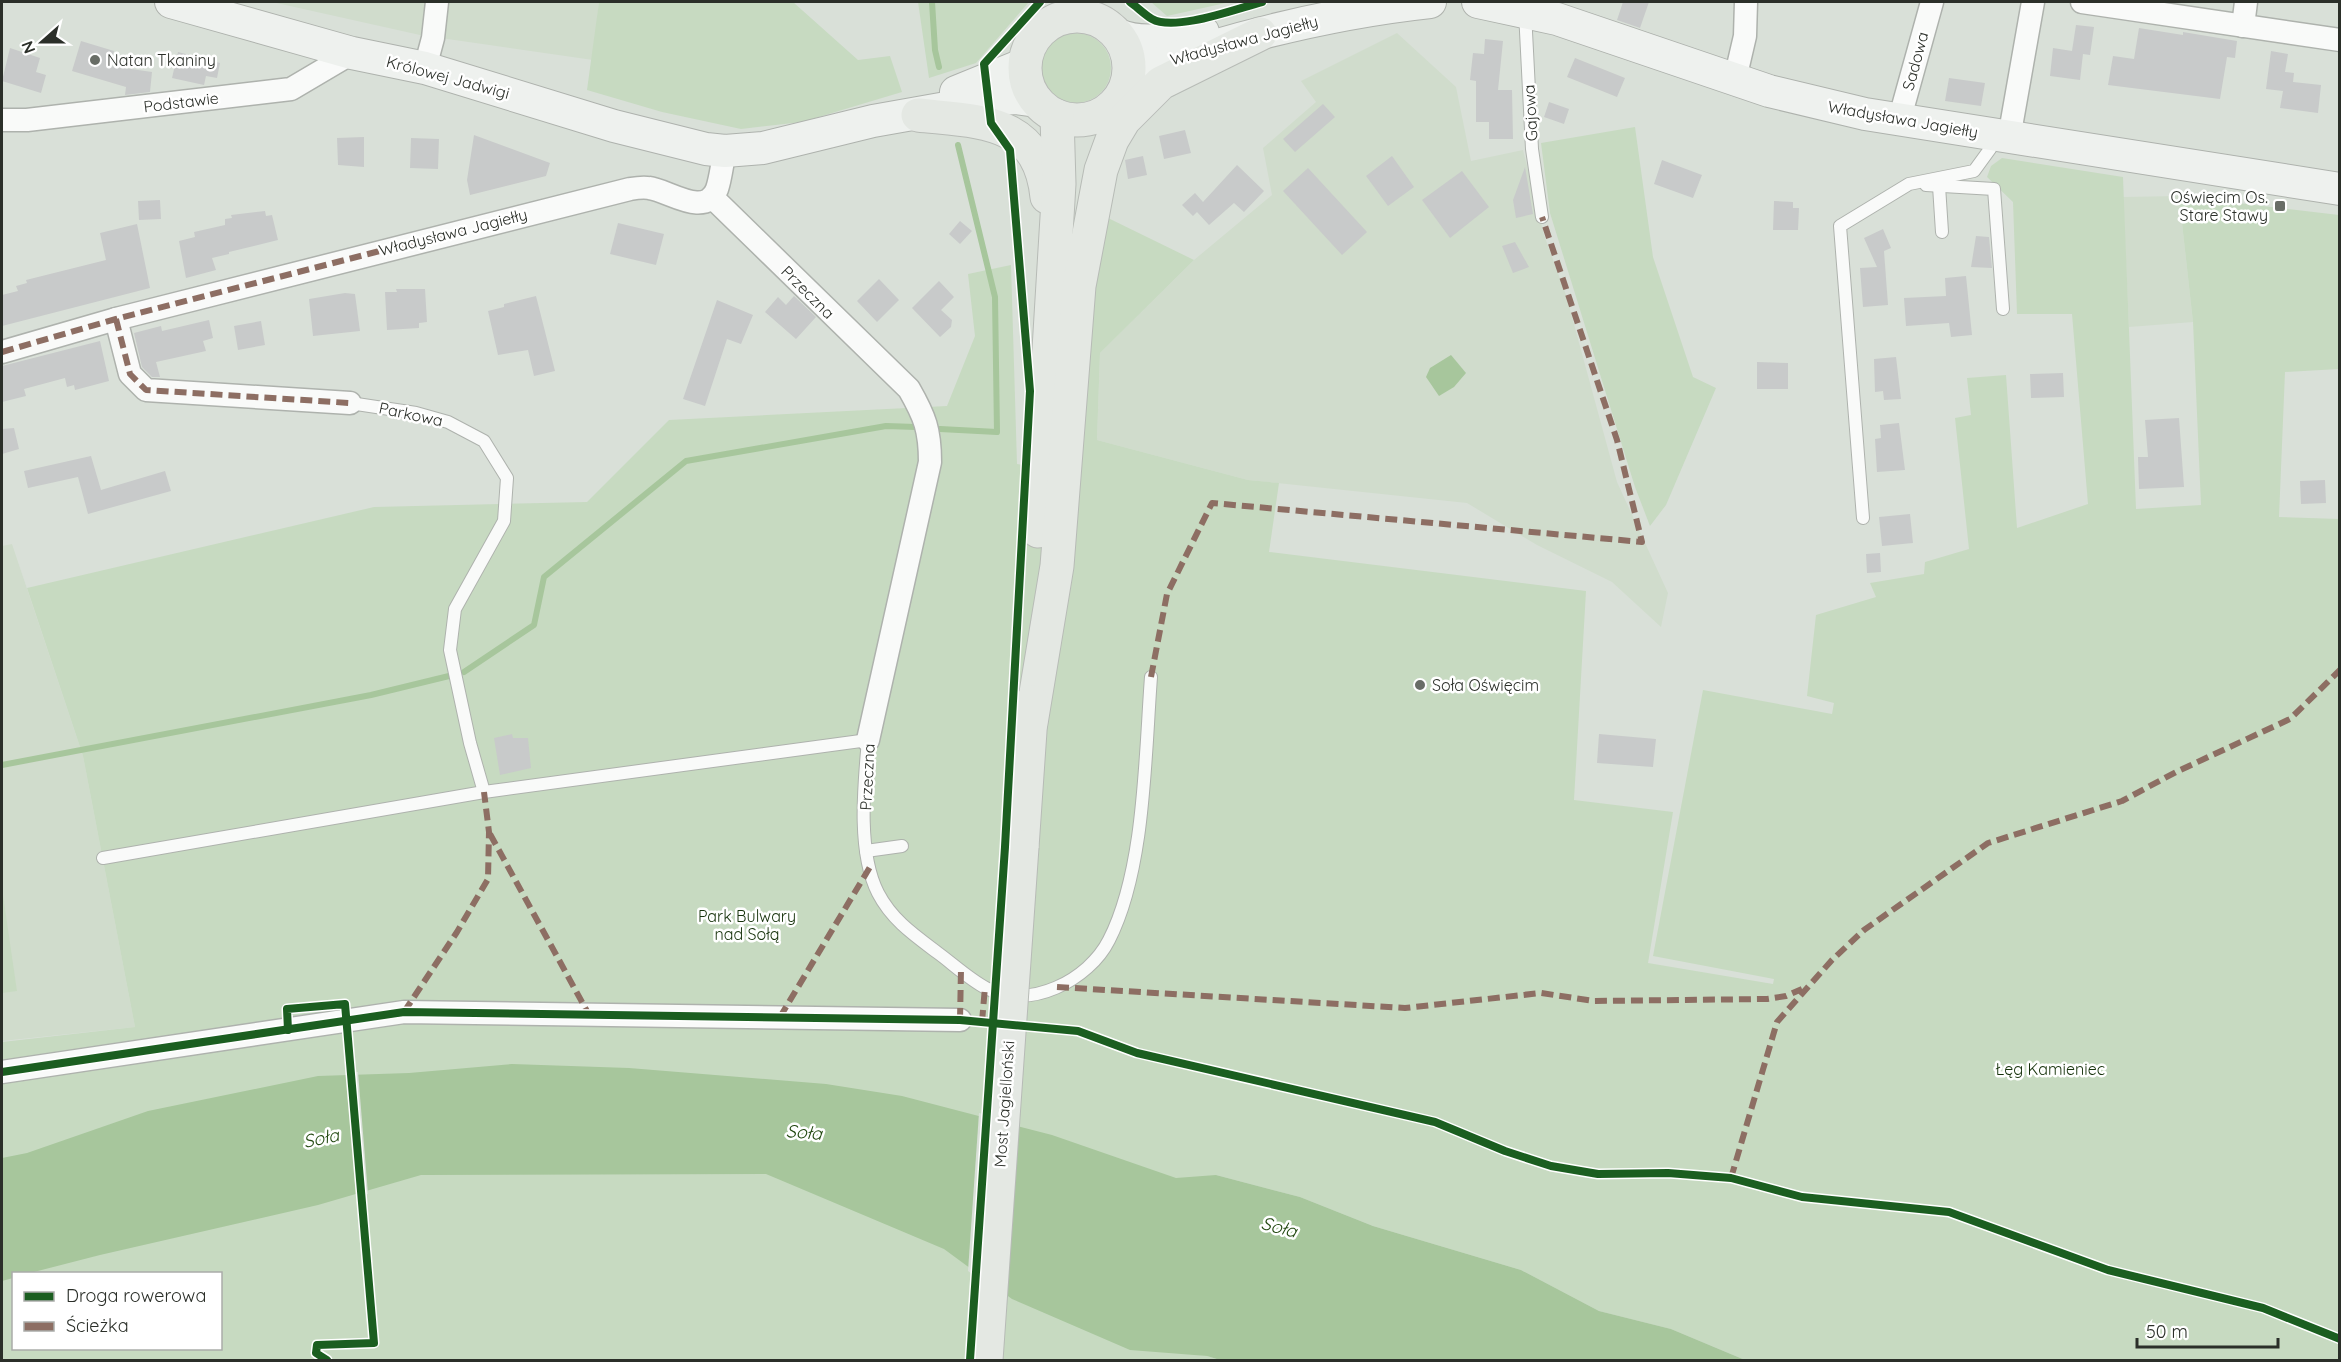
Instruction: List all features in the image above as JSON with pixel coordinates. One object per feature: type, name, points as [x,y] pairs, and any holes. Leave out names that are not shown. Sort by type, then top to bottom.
[{"type":"main road","points":[[1047,109],[1070,120],[1097,117],[1119,99],[1129,73],[1125,46],[1110,20],[1078,15],[1064,9],[1036,35],[1028,48],[1025,64],[1026,77],[1047,109],[1059,184],[1067,282]]},
{"type":"main road","points":[[1067,282],[1101,170],[1113,140],[1125,120],[1161,84],[1260,34]]},
{"type":"main road","points":[[918,115],[991,123],[1012,133],[1034,152],[1041,166],[1047,189],[1067,282]]},
{"type":"main road","points":[[1067,282],[1077,231],[1079,200],[1097,117]]},
{"type":"main road","name":"Most Jagielloński","points":[[986,1360],[1031,723],[1038,536],[1067,282]]},
{"type":"street","name":"Królowej Jadwigi","points":[[171,2],[351,53],[425,68],[614,126],[725,151]]},
{"type":"street","points":[[425,68],[433,38],[437,2]]},
{"type":"street","name":"Władysława Jagiełły","points":[[1110,20],[1130,40],[1180,37],[1320,2]]},
{"type":"street","name":"Władysława Jagiełły","points":[[1129,73],[1260,34],[1354,11],[1430,2]]},
{"type":"street","name":"Władysława Jagiełły","points":[[1478,2],[1525,10],[1769,91],[1899,122],[2340,189]]},
{"type":"street","points":[[1735,79],[1745,36],[1746,2]]},
{"type":"street","name":"Sadowa","points":[[1899,122],[1932,2]]},
{"type":"street","points":[[2001,137],[2033,2]]},
{"type":"street","points":[[2082,2],[2340,40]]},
{"type":"street","points":[[2243,26],[2246,2]]},
{"type":"street","name":"Podstawie","points":[[2,120],[27,120],[291,89],[351,53]]},
{"type":"street","points":[[712,197],[717,189],[725,151],[764,148],[873,121],[988,81],[1025,64]]},
{"type":"street","points":[[873,121],[918,115],[997,99],[1016,98],[1047,109]]},
{"type":"street","name":"Władysława Jagiełły","points":[[2,352],[116,319],[630,189],[649,188],[686,202],[695,203],[712,197]]},
{"type":"street","name":"Przeczna","points":[[712,197],[909,389],[924,414],[930,436],[930,462],[868,740]]},
{"type":"street","name":"Parkowa","points":[[116,319],[130,374],[146,390],[350,403]]},
{"type":"street","points":[[2,1072],[404,1012],[960,1020]]},
{"type":"lane","name":"Gajowa","points":[[1525,10],[1532,149],[1542,217]]},
{"type":"lane","points":[[1965,187],[1974,171],[2001,137]]},
{"type":"lane","points":[[1863,518],[1840,226],[1909,184],[1974,171]]},
{"type":"lane","points":[[1909,184],[1994,189],[2003,309]]},
{"type":"lane","points":[[1939,186],[1942,232]]},
{"type":"lane","name":"Parkowa","points":[[350,403],[416,413],[448,422],[484,441],[507,478],[504,521],[455,609],[450,650],[470,744],[484,792]]},
{"type":"lane","name":"Przeczna","points":[[868,740],[864,785],[866,851],[876,891],[889,912],[904,928],[985,987],[1021,995],[1057,987],[1075,979],[1094,961],[1109,940],[1128,884],[1139,823],[1151,677]]},
{"type":"lane","points":[[103,858],[484,792],[868,740]]},
{"type":"lane","points":[[866,851],[902,846]]},
{"type":"shaded area","points":[[272,2],[599,2],[593,60],[420,35]]},
{"type":"shaded area","points":[[1397,33],[1456,87],[1471,161],[1523,150],[1544,235],[1566,295],[1617,482],[1668,593],[1661,627],[1612,582],[1537,545],[1467,503],[1248,480],[1097,440],[1100,353],[1194,260],[1272,195],[1263,148],[1316,102],[1301,81]]},
{"type":"shaded area","points":[[2179,196],[2193,322],[2129,327],[2123,197]]},
{"type":"shaded area","points":[[12,544],[83,756],[135,1027],[2,1041],[2,546]]},
{"type":"green space","points":[[599,2],[793,2],[858,60],[890,56],[902,92],[802,122],[741,129],[662,112],[587,90]]},
{"type":"green space","points":[[918,2],[1029,2],[976,63],[929,78]]},
{"type":"green space","points":[[1151,2],[1230,2],[1167,16]]},
{"type":"green space","points":[[1069,33],[1083,33],[1096,39],[1105,48],[1111,61],[1109,81],[1101,93],[1083,103],[1069,103],[1056,97],[1047,88],[1041,75],[1041,61],[1047,48],[1056,39]]},
{"type":"green space","points":[[1635,127],[1653,257],[1693,377],[1716,388],[1666,505],[1650,526],[1635,487],[1550,213],[1541,143]]},
{"type":"green space","points":[[2002,158],[2123,177],[2136,509],[2201,505],[2193,322],[2179,196],[2339,215],[2339,369],[2285,372],[2279,517],[2339,519],[2339,1360],[1745,1360],[1671,1329],[1599,1311],[1521,1270],[1373,1226],[1300,1197],[1216,1175],[1185,1353],[1220,1360],[2,1360],[2,1042],[135,1027],[83,756],[27,588],[374,507],[587,502],[669,420],[947,406],[975,336],[968,274],[1011,265],[1017,464],[1075,473],[1093,299],[1106,217],[1194,260],[1100,353],[1097,440],[1248,480],[1279,483],[1269,552],[1586,591],[1574,800],[1673,812],[1648,963],[1773,984],[1774,979],[1653,956],[1703,690],[1832,714],[1834,703],[1807,696],[1816,615],[1876,597],[1870,583],[1924,574],[1925,562],[1969,549],[1955,418],[1971,415],[1967,378],[2006,375],[2017,528],[2088,504],[2072,314],[2017,314],[2013,202],[1987,177],[1991,166]]},
{"type":"green space","points":[[2,888],[17,991],[2,993]]},
{"type":"water","points":[[1451,355],[1466,373],[1454,387],[1439,396],[1426,377],[1430,368]]},
{"type":"water","name":"Soła","points":[[512,1064],[629,1068],[826,1084],[902,1096],[1052,1135],[1176,1178],[1216,1175],[1300,1197],[1373,1226],[1521,1270],[1599,1311],[1671,1329],[1745,1360],[1220,1360],[1207,1356],[1130,1350],[1012,1299],[944,1249],[766,1174],[421,1175],[318,1205],[34,1272],[12,1272],[12,1278],[2,1281],[2,1158],[27,1153],[148,1111],[318,1076],[409,1073]]},
{"type":"pier","points":[[348,1072],[358,1072],[368,1194],[359,1197]]},
{"type":"pier","points":[[979,1113],[1018,1123],[1005,1298],[968,1271]]},
{"type":"building","points":[[1623,2],[1649,2],[1640,28],[1617,20]]},
{"type":"building","points":[[2076,25],[2094,27],[2090,55],[2083,54],[2080,80],[2050,76],[2053,48],[2072,51]]},
{"type":"building","points":[[2139,28],[2183,35],[2183,32],[2237,41],[2235,58],[2227,57],[2220,99],[2108,85],[2113,56],[2134,59]]},
{"type":"building","points":[[1485,39],[1503,41],[1498,90],[1512,90],[1513,139],[1489,139],[1489,122],[1476,122],[1476,81],[1470,80],[1473,53],[1484,54]]},
{"type":"building","points":[[81,41],[114,51],[110,66],[152,72],[150,92],[125,95],[126,87],[72,71]]},
{"type":"building","points":[[10,48],[40,58],[36,72],[46,75],[41,93],[2,81]]},
{"type":"building","points":[[2271,51],[2288,54],[2285,72],[2294,73],[2293,82],[2321,85],[2318,113],[2280,108],[2283,91],[2266,89]]},
{"type":"building","points":[[178,52],[220,63],[217,78],[206,76],[204,85],[172,78]]},
{"type":"building","points":[[1575,58],[1625,78],[1617,97],[1567,77]]},
{"type":"building","points":[[1949,78],[1985,83],[1981,106],[1945,101]]},
{"type":"building","points":[[1549,102],[1569,109],[1564,124],[1544,117]]},
{"type":"building","points":[[1323,104],[1335,117],[1295,152],[1283,139]]},
{"type":"building","points":[[1185,130],[1191,153],[1164,159],[1159,136]]},
{"type":"building","points":[[474,135],[550,163],[546,176],[470,195],[467,180]]},
{"type":"building","points":[[364,137],[364,167],[338,165],[337,138]]},
{"type":"building","points":[[411,138],[439,139],[438,169],[410,168]]},
{"type":"building","points":[[1143,156],[1147,175],[1128,179],[1125,160]]},
{"type":"building","points":[[1392,156],[1414,187],[1388,206],[1366,176]]},
{"type":"building","points":[[1662,160],[1702,175],[1693,198],[1654,184]]},
{"type":"building","points":[[1237,165],[1264,191],[1244,212],[1234,203],[1209,225],[1197,212],[1193,216],[1182,205],[1195,193],[1203,202]]},
{"type":"building","points":[[1525,167],[1533,214],[1516,218],[1513,200]]},
{"type":"building","points":[[1308,168],[1367,232],[1342,255],[1283,191]]},
{"type":"building","points":[[1462,171],[1489,207],[1450,238],[1422,200]]},
{"type":"building","points":[[160,200],[161,219],[139,220],[138,201]]},
{"type":"building","points":[[1774,201],[1793,202],[1793,208],[1799,208],[1798,230],[1773,230]]},
{"type":"building","points":[[265,211],[266,216],[272,215],[278,240],[212,258],[216,270],[186,278],[179,241],[195,237],[194,232],[225,225],[225,219],[232,218],[231,215]]},
{"type":"building","points":[[960,221],[972,231],[960,244],[949,234]]},
{"type":"building","points":[[618,223],[664,234],[656,265],[610,254]]},
{"type":"building","points":[[137,224],[150,288],[2,326],[2,295],[18,291],[16,286],[27,283],[26,280],[106,260],[100,233]]},
{"type":"building","points":[[1883,229],[1891,248],[1884,251],[1888,305],[1863,307],[1860,268],[1877,267],[1864,238]]},
{"type":"building","points":[[1976,236],[1989,237],[1992,268],[1971,267]]},
{"type":"building","points":[[1515,242],[1529,267],[1513,273],[1502,246]]},
{"type":"building","points":[[1966,276],[1972,335],[1951,337],[1949,323],[1906,326],[1904,298],[1946,296],[1945,278]]},
{"type":"building","points":[[879,279],[899,300],[877,322],[857,301]]},
{"type":"building","points":[[939,281],[954,297],[941,310],[952,320],[951,327],[940,337],[912,308]]},
{"type":"building","points":[[396,289],[425,289],[427,322],[419,323],[419,328],[387,330],[385,292],[397,292]]},
{"type":"building","points":[[345,293],[355,294],[360,331],[313,336],[309,299]]},
{"type":"building","points":[[536,296],[555,371],[534,376],[528,350],[498,355],[488,311],[504,307],[504,304]]},
{"type":"building","points":[[794,296],[816,317],[796,339],[765,312],[778,297],[786,305]]},
{"type":"building","points":[[717,300],[753,315],[741,344],[727,339],[705,406],[683,399]]},
{"type":"building","points":[[209,320],[213,338],[203,341],[206,351],[156,362],[160,377],[152,377],[142,367],[134,333],[161,326],[162,331]]},
{"type":"building","points":[[261,321],[265,345],[238,350],[234,326]]},
{"type":"building","points":[[100,341],[109,381],[75,390],[74,385],[67,387],[65,378],[24,389],[26,396],[2,402],[2,366]]},
{"type":"building","points":[[1896,357],[1901,399],[1884,400],[1883,391],[1875,392],[1874,359]]},
{"type":"building","points":[[1757,362],[1788,363],[1788,389],[1757,389]]},
{"type":"building","points":[[2063,373],[2064,397],[2031,398],[2030,374]]},
{"type":"building","points":[[2179,418],[2184,487],[2139,489],[2138,457],[2148,457],[2145,420]]},
{"type":"building","points":[[1899,423],[1905,470],[1877,472],[1875,439],[1881,438],[1880,425]]},
{"type":"building","points":[[14,428],[19,449],[2,454],[2,429]]},
{"type":"building","points":[[91,456],[101,490],[165,471],[171,491],[88,514],[78,477],[28,488],[24,471]]},
{"type":"building","points":[[2325,480],[2326,503],[2301,504],[2300,481]]},
{"type":"building","points":[[1910,514],[1913,543],[1882,546],[1879,517]]},
{"type":"building","points":[[1880,553],[1881,572],[1867,573],[1866,554]]},
{"type":"building","points":[[512,734],[513,738],[528,738],[531,768],[500,775],[494,738]]},
{"type":"building","points":[[1599,734],[1656,739],[1653,767],[1597,763]]},
{"type":"waterway","points":[[932,2],[935,50],[939,67]]},
{"type":"waterway","points":[[940,429],[997,432],[995,297],[958,145]]},
{"type":"waterway","points":[[464,672],[534,625],[544,577],[686,461],[886,426],[916,427]]},
{"type":"waterway","points":[[2,765],[371,695],[449,676]]},
{"type":"marked path","points":[[1151,677],[1167,594],[1212,503],[1642,542],[1617,440],[1542,217]]},
{"type":"marked path","points":[[2,352],[116,319],[469,228]]},
{"type":"marked path","points":[[116,319],[130,374],[146,390],[350,403]]},
{"type":"marked path","points":[[1731,1178],[1777,1022],[1832,960],[1864,930],[1988,843],[2122,801],[2176,772],[2290,719],[2340,670]]},
{"type":"marked path","points":[[404,1012],[457,932],[488,879],[489,832],[484,792]]},
{"type":"marked path","points":[[490,834],[588,1013]]},
{"type":"marked path","points":[[780,1017],[870,867]]},
{"type":"marked path","points":[[960,1020],[961,969]]},
{"type":"marked path","points":[[982,1022],[985,987]]},
{"type":"marked path","points":[[1057,987],[1405,1008],[1541,993],[1594,1001],[1767,999],[1786,996],[1802,989]]},
{"type":"cycle path","points":[[970,1360],[1005,847],[1030,391],[1010,150],[991,123],[984,64],[1040,2]]},
{"type":"cycle path","points":[[1130,2],[1152,19],[1176,23],[1207,18],[1262,2]]},
{"type":"cycle path","points":[[288,1030],[287,1009],[345,1004],[374,1343],[317,1345],[316,1353],[327,1360]]},
{"type":"cycle path","points":[[2,1072],[404,1012],[960,1020],[1078,1031],[1137,1053],[1435,1122],[1505,1151],[1551,1166],[1598,1174],[1668,1173],[1731,1178],[1802,1197],[1949,1212],[2108,1270],[2263,1308],[2340,1339]]},
{"type":"place","name":"Natan Tkaniny","points":[[95,60]]},
{"type":"place","name":"Oświęcim Os. Stare Stawy","points":[[2280,206]]},
{"type":"place","name":"Soła Oświęcim","points":[[1420,685]]},
{"type":"park label","name":"Park Bulwary nad Sołą","points":[[747,925]]},
{"type":"park label","name":"Łęg Kamieniec","points":[[2050,1069]]}]
